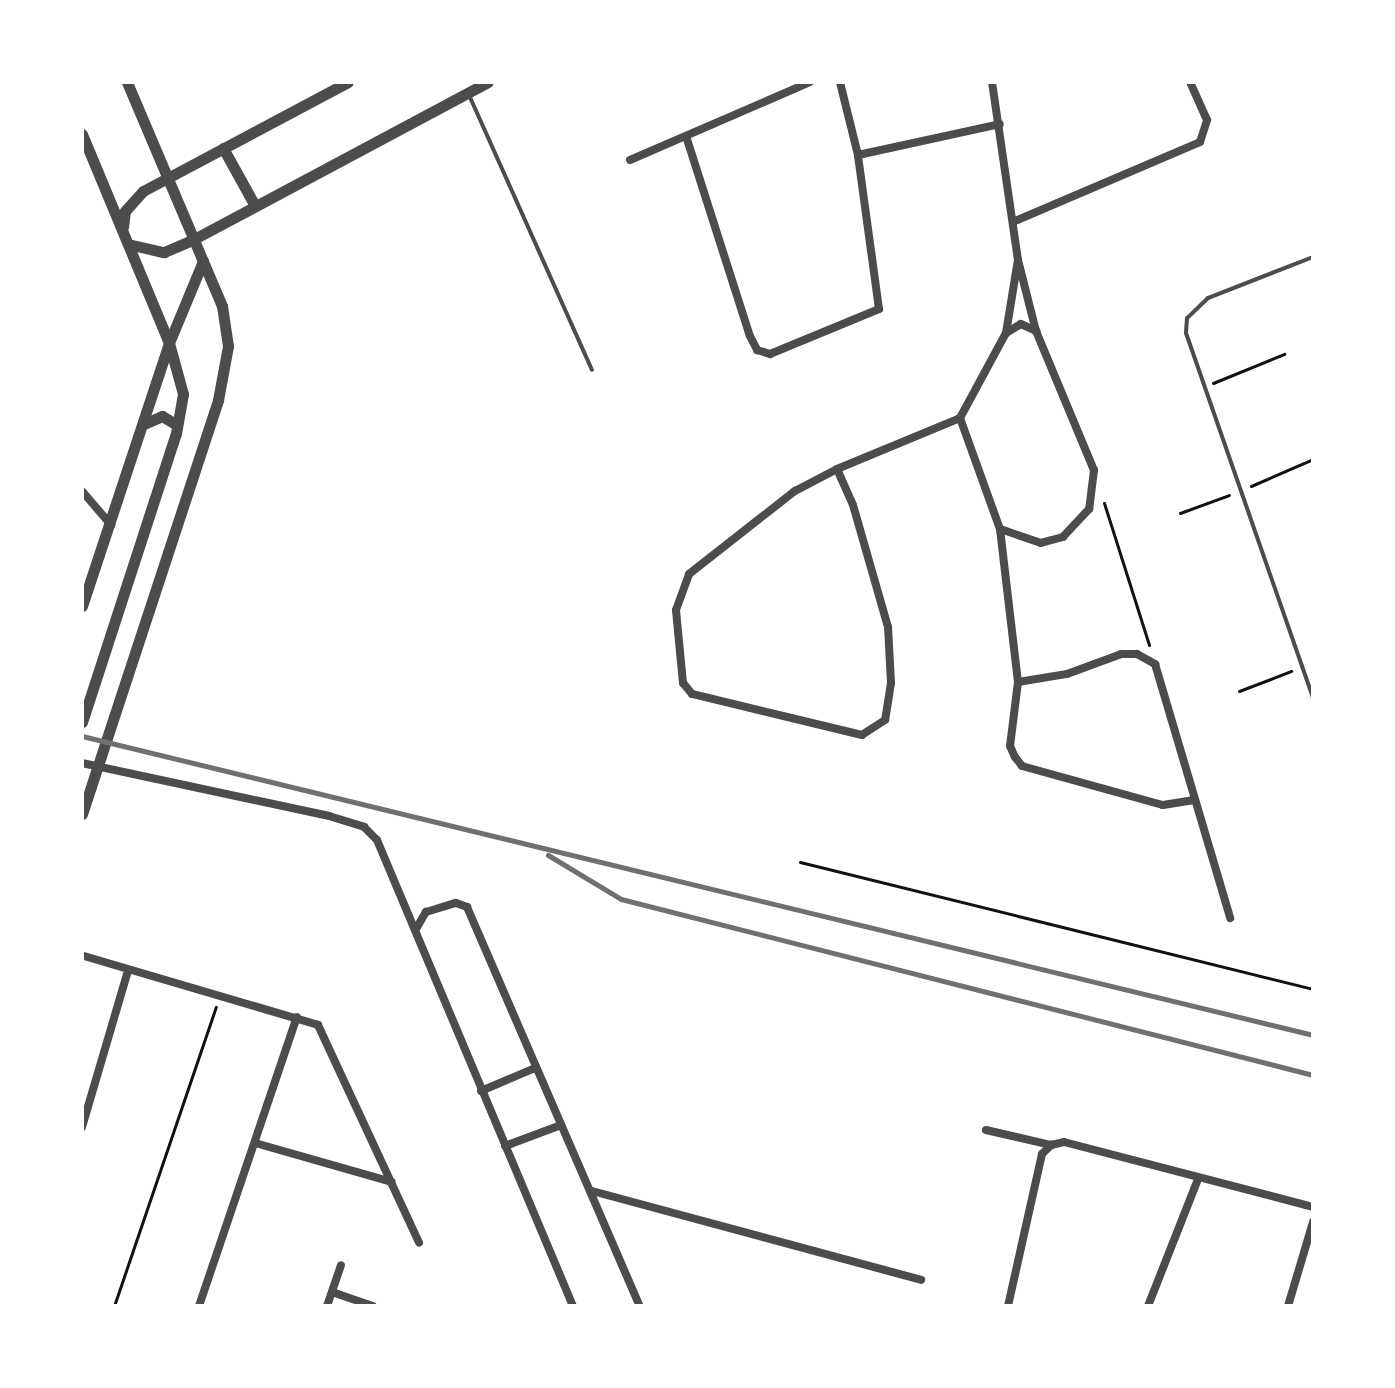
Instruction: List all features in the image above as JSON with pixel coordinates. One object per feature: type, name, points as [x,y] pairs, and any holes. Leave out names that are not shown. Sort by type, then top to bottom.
[{"type":"street","points":[[82,814],[199,461],[228,346],[222,306],[127,82]]},
{"type":"street","points":[[122,228],[134,198],[348,82]]},
{"type":"street","points":[[128,244],[164,252],[194,239],[254,204],[488,82]]},
{"type":"street","points":[[630,160],[810,82]]},
{"type":"street","points":[[686,136],[757,350],[770,354],[879,309],[858,155],[840,82]]},
{"type":"street","points":[[992,82],[1015,221],[1018,260],[1036,331],[1094,470],[1089,509],[1063,537],[1041,543],[1000,529]]},
{"type":"street","points":[[1015,221],[1200,142],[1207,120],[1190,82]]},
{"type":"street","points":[[858,155],[1000,124]]},
{"type":"street","points":[[82,134],[169,343],[183,394],[176,429],[82,722]]},
{"type":"street","points":[[223,148],[254,204]]},
{"type":"street","points":[[837,469],[853,505],[888,627],[891,683],[885,720],[862,735],[692,694],[683,683],[676,610],[689,574],[771,506],[837,469],[960,418],[1006,333],[1018,260]]},
{"type":"street","points":[[82,606],[112,526],[169,343],[203,261]]},
{"type":"street","points":[[1006,333],[1021,324],[1036,331]]},
{"type":"street","points":[[144,424],[162,416],[176,429]]},
{"type":"street","points":[[960,418],[1000,529],[1018,682],[1010,746],[1015,757],[1022,766],[1163,805],[1193,800]]},
{"type":"street","points":[[82,491],[112,526]]},
{"type":"street","points":[[1018,682],[1067,674],[1121,654],[1137,654],[1155,664],[1230,918]]},
{"type":"street","points":[[82,763],[364,827],[377,840],[573,1306]]},
{"type":"street","points":[[416,930],[426,912],[456,903],[467,907],[640,1306]]},
{"type":"street","points":[[84,956],[318,1025],[419,1243]]},
{"type":"street","points":[[82,1127],[128,971]]},
{"type":"street","points":[[199,1306],[297,1017]]},
{"type":"street","points":[[481,1091],[535,1068]]},
{"type":"street","points":[[505,1146],[561,1125]]},
{"type":"street","points":[[986,1130],[1051,1145],[1064,1142],[1313,1207]]},
{"type":"street","points":[[255,1143],[392,1182]]},
{"type":"street","points":[[1008,1306],[1042,1154],[1051,1145]]},
{"type":"street","points":[[1148,1306],[1198,1179]]},
{"type":"street","points":[[592,1191],[921,1280]]},
{"type":"street","points":[[1288,1306],[1313,1222]]},
{"type":"street","points":[[327,1306],[341,1265]]},
{"type":"street","points":[[332,1292],[373,1306]]},
{"type":"lane","points":[[468,93],[592,370]]},
{"type":"lane","points":[[1313,257],[1208,298],[1194,309],[1186,333],[1202,388],[1313,697]]},
{"type":"path","points":[[1202,388],[1284,354]]},
{"type":"path","points":[[1102,497],[1155,664]]},
{"type":"path","points":[[1239,691],[1303,667]]},
{"type":"path","points":[[800,862],[1313,989]]},
{"type":"path","points":[[114,1306],[219,997]]},
{"type":"railway","points":[[82,736],[1313,1035]]},
{"type":"railway","points":[[548,855],[621,899],[1313,1075]]}]
